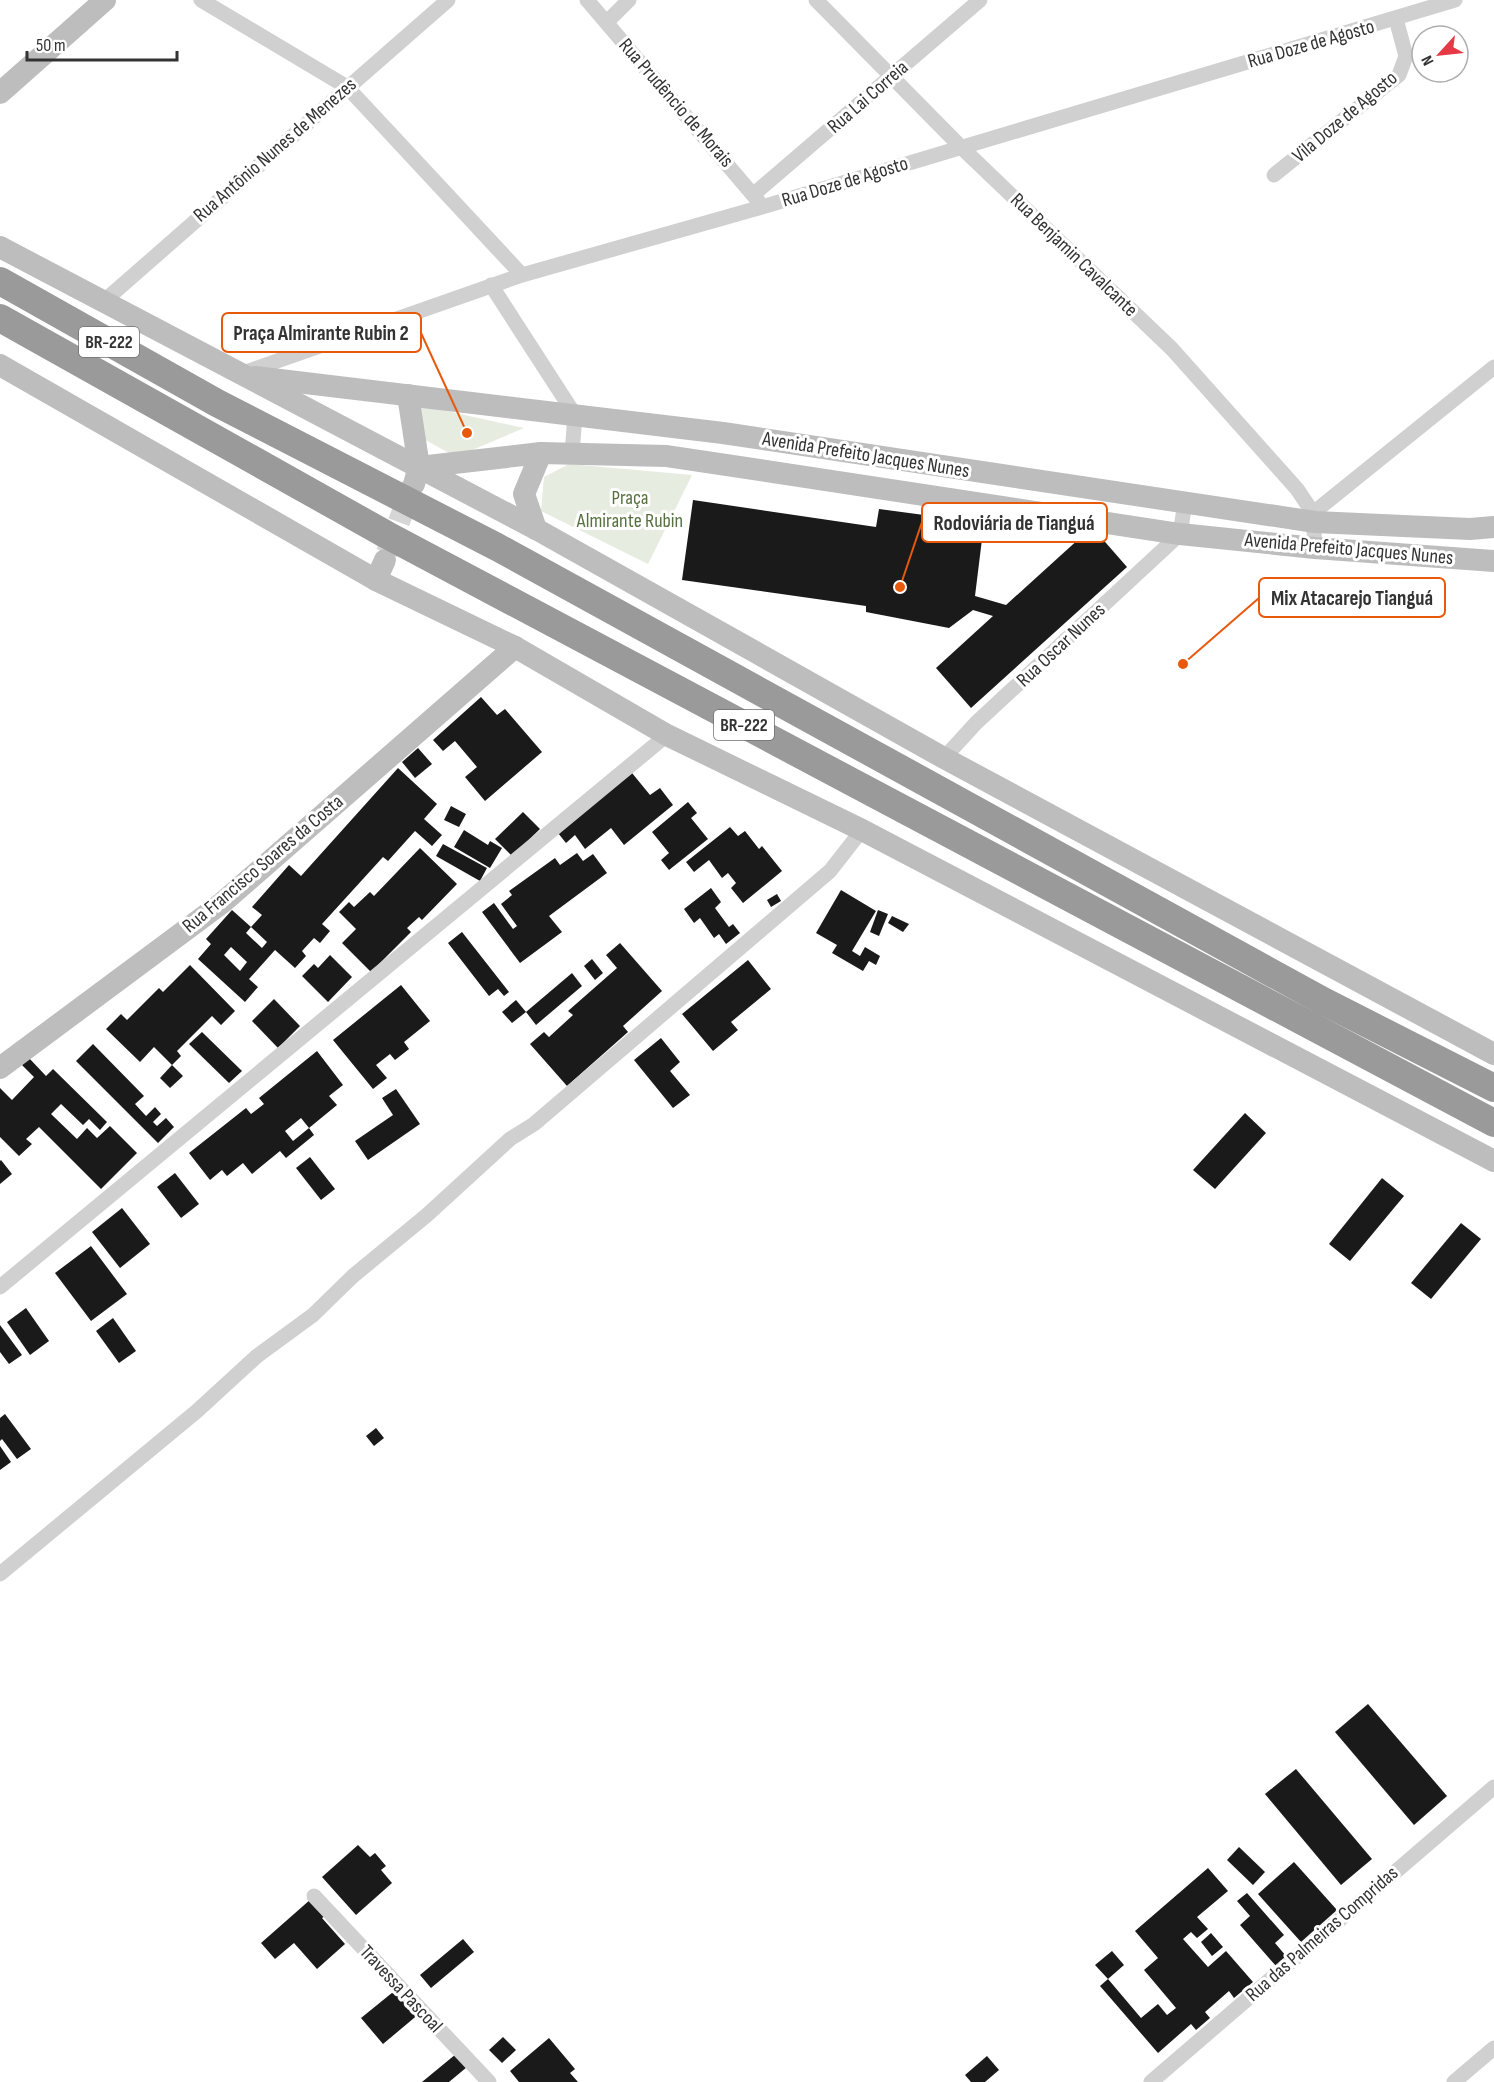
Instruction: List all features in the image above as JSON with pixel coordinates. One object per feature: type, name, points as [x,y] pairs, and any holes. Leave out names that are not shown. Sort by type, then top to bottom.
[{"type":"highway","name":"BR-222","points":[[0,281],[218,403],[497,547],[1323,1001],[1494,1088]]},
{"type":"highway","name":"BR-222","points":[[0,318],[387,535],[1494,1123]]},
{"type":"main road","points":[[0,93],[105,0]]},
{"type":"main road","name":"BR-222","points":[[0,247],[238,375],[416,476],[536,530],[944,758],[1494,1054]]},
{"type":"main road","points":[[0,365],[380,570],[668,735],[862,830],[1494,1161]]},
{"type":"main road","name":"Avenida Prefeito Jacques Nunes","points":[[238,375],[671,426],[1185,503],[1314,517],[1470,529],[1494,527]]},
{"type":"main road","points":[[408,395],[416,476]]},
{"type":"main road","points":[[667,456],[671,426]]},
{"type":"main road","points":[[772,472],[777,441]]},
{"type":"main road","points":[[536,530],[525,494],[541,453]]},
{"type":"main road","name":"Avenida Prefeito Jacques Nunes","points":[[416,476],[541,453],[667,456],[1180,534],[1315,548],[1494,561]]},
{"type":"main road","points":[[871,487],[876,456]]},
{"type":"main road","points":[[974,502],[979,472]]},
{"type":"main road","points":[[1080,519],[1086,488]]},
{"type":"main road","name":"Rua Francisco Soares da Costa","points":[[0,1068],[222,903],[515,646]]},
{"type":"street","points":[[201,0],[347,87],[522,275]]},
{"type":"street","name":"Rua Antônio Nunes de Menezes","points":[[103,302],[448,0]]},
{"type":"street","name":"Rua Prudêncio de Morais","points":[[587,0],[758,201]]},
{"type":"street","points":[[607,22],[629,0]]},
{"type":"street","name":"Rua Benjamin Cavalcante","points":[[816,0],[960,146],[1172,349],[1297,489],[1314,517]]},
{"type":"street","name":"Rua Lai Correia","points":[[758,201],[892,77],[980,0]]},
{"type":"street","name":"Rua Doze de Agosto","points":[[238,375],[491,285],[758,201],[960,146],[1455,0]]},
{"type":"street","name":"Vila Doze de Agosto","points":[[1275,175],[1399,75],[1406,56],[1396,19]]},
{"type":"street","points":[[491,285],[575,415],[572,454]]},
{"type":"street","points":[[1315,548],[1314,517],[1494,367]]},
{"type":"street","points":[[1180,534],[1185,503]]},
{"type":"street","name":"Rua Oscar Nunes","points":[[944,758],[976,723],[1180,534]]},
{"type":"street","points":[[0,1287],[668,735]]},
{"type":"street","points":[[0,1574],[196,1412],[257,1356],[313,1316],[353,1276],[427,1215],[510,1139],[534,1124],[821,878],[862,830]]},
{"type":"street","name":"Rua das Palmeiras Compridas","points":[[1151,2082],[1494,1787]]},
{"type":"street","name":"Travessa Pascoal","points":[[314,1896],[489,2082]]},
{"type":"street","points":[[1454,2082],[1494,2048]]},
{"type":"green space","points":[[415,404],[524,428],[456,457],[422,438]]},
{"type":"green space","name":"Praça Almirante Rubin","points":[[569,464],[692,475],[648,564],[541,511],[544,477]]},
{"type":"building","points":[[693,500],[876,527],[879,509],[984,523],[975,596],[1006,605],[1092,527],[1127,567],[971,708],[936,668],[993,616],[973,610],[949,628],[866,612],[866,606],[682,580]]},
{"type":"building","points":[[481,697],[497,715],[505,709],[542,752],[485,801],[465,777],[477,767],[455,741],[443,751],[433,740]]},
{"type":"building","points":[[418,748],[432,764],[415,778],[402,762]]},
{"type":"building","points":[[398,768],[437,804],[424,819],[442,835],[432,846],[415,831],[388,861],[383,857],[322,924],[330,931],[320,943],[314,938],[302,951],[306,956],[295,968],[275,950],[249,979],[258,987],[245,1002],[198,959],[211,944],[206,939],[232,910],[251,927],[262,915],[252,907],[289,865],[301,876]],"holes":[[[251,927],[267,942],[262,948],[246,933]],[[231,947],[247,962],[240,971],[224,955]]]},
{"type":"building","points":[[632,773],[650,795],[660,788],[673,805],[624,845],[611,828],[585,849],[575,835],[566,843],[558,833]]},
{"type":"building","points":[[688,802],[697,813],[691,818],[708,839],[669,870],[661,860],[669,853],[652,832]]},
{"type":"building","points":[[451,806],[466,814],[459,827],[444,820]]},
{"type":"building","points":[[523,812],[540,829],[512,856],[495,839]]},
{"type":"building","points":[[730,827],[738,836],[745,831],[759,849],[762,846],[782,871],[743,903],[731,888],[736,883],[728,873],[722,878],[709,860],[694,872],[686,862]]},
{"type":"building","points":[[464,830],[488,845],[490,841],[502,848],[490,868],[454,847]]},
{"type":"building","points":[[443,844],[487,868],[480,881],[436,856]]},
{"type":"building","points":[[420,848],[457,884],[422,920],[419,917],[407,928],[411,932],[371,972],[342,943],[356,929],[339,912],[349,902],[354,907],[370,892],[374,896]]},
{"type":"building","points":[[577,853],[583,861],[593,854],[607,873],[549,916],[562,932],[520,963],[482,912],[494,903],[513,929],[517,926],[501,904],[512,895],[509,891],[555,858],[560,865]]},
{"type":"building","points":[[711,888],[721,902],[715,908],[729,927],[733,924],[740,933],[726,944],[719,934],[714,938],[700,918],[694,923],[684,909]]},
{"type":"building","points":[[841,890],[876,911],[852,951],[860,956],[865,947],[880,956],[876,965],[869,961],[863,971],[832,953],[837,945],[816,933]]},
{"type":"building","points":[[777,894],[781,901],[771,907],[767,900]]},
{"type":"building","points":[[878,910],[888,914],[879,936],[870,932]]},
{"type":"building","points":[[892,916],[909,924],[903,932],[888,923]]},
{"type":"building","points":[[462,932],[509,992],[504,996],[498,989],[489,996],[448,943]]},
{"type":"building","points":[[620,943],[662,991],[623,1026],[628,1032],[567,1086],[530,1044],[544,1032],[549,1037],[573,1015],[568,1011],[617,968],[606,955]]},
{"type":"building","points":[[330,955],[352,977],[328,1002],[302,976],[314,964],[318,968]]},
{"type":"building","points":[[592,959],[603,973],[595,980],[584,966]]},
{"type":"building","points":[[748,960],[771,989],[731,1022],[738,1030],[713,1051],[682,1014]]},
{"type":"building","points":[[190,965],[235,1011],[221,1025],[212,1016],[177,1051],[181,1056],[172,1065],[154,1047],[140,1062],[106,1029],[121,1014],[127,1020],[159,988],[163,992]]},
{"type":"building","points":[[572,973],[582,986],[536,1025],[526,1012]]},
{"type":"building","points":[[401,985],[430,1021],[404,1042],[409,1049],[395,1060],[390,1054],[376,1065],[387,1078],[373,1089],[333,1040]]},
{"type":"building","points":[[274,999],[300,1026],[278,1048],[252,1021]]},
{"type":"building","points":[[516,1000],[526,1012],[512,1023],[502,1012]]},
{"type":"building","points":[[202,1032],[242,1071],[229,1083],[189,1044]]},
{"type":"building","points":[[661,1038],[680,1062],[670,1071],[690,1095],[673,1108],[634,1060]]},
{"type":"building","points":[[93,1044],[144,1096],[135,1104],[146,1116],[155,1107],[161,1114],[153,1122],[157,1126],[166,1118],[174,1127],[158,1143],[76,1061]]},
{"type":"building","points":[[317,1051],[343,1085],[329,1096],[337,1105],[309,1128],[314,1135],[286,1158],[280,1151],[252,1174],[243,1163],[227,1176],[222,1170],[210,1180],[189,1153],[246,1108],[251,1114],[264,1104],[259,1098]],"holes":[[[301,1118],[309,1128],[293,1141],[285,1131]]]},
{"type":"building","points":[[29,1058],[46,1076],[53,1069],[107,1122],[100,1130],[89,1119],[83,1125],[61,1104],[51,1114],[77,1139],[87,1128],[97,1138],[110,1126],[137,1153],[101,1189],[39,1127],[26,1139],[32,1144],[19,1156],[0,1137],[0,1088],[12,1100],[34,1077],[22,1065]]},
{"type":"building","points":[[172,1065],[183,1076],[170,1088],[160,1078]]},
{"type":"building","points":[[396,1089],[420,1124],[368,1160],[355,1141],[393,1115],[382,1098]]},
{"type":"building","points":[[1245,1113],[1266,1133],[1215,1189],[1193,1170]]},
{"type":"building","points":[[310,1157],[335,1189],[321,1200],[296,1168]]},
{"type":"building","points":[[0,1161],[12,1174],[0,1184]]},
{"type":"building","points":[[175,1173],[199,1204],[181,1218],[157,1187]]},
{"type":"building","points":[[1382,1178],[1404,1196],[1350,1261],[1329,1244]]},
{"type":"building","points":[[122,1208],[150,1244],[120,1268],[92,1232]]},
{"type":"building","points":[[1461,1223],[1481,1239],[1431,1299],[1411,1283]]},
{"type":"building","points":[[91,1246],[127,1294],[91,1321],[55,1273]]},
{"type":"building","points":[[26,1308],[49,1341],[30,1355],[7,1322]]},
{"type":"building","points":[[113,1318],[136,1351],[119,1363],[96,1331]]},
{"type":"building","points":[[0,1325],[22,1355],[9,1364],[0,1352]]},
{"type":"building","points":[[5,1414],[31,1449],[17,1459],[2,1439],[0,1441],[0,1418]]},
{"type":"building","points":[[376,1428],[384,1438],[374,1446],[366,1436]]},
{"type":"building","points":[[0,1446],[11,1462],[0,1470]]},
{"type":"building","points":[[1368,1704],[1447,1796],[1414,1825],[1335,1732]]},
{"type":"building","points":[[1296,1769],[1372,1859],[1341,1885],[1265,1794]]},
{"type":"building","points":[[358,1845],[370,1857],[375,1853],[386,1866],[381,1870],[392,1883],[356,1915],[322,1877]]},
{"type":"building","points":[[1239,1847],[1265,1872],[1253,1885],[1227,1860]]},
{"type":"building","points":[[1294,1862],[1337,1910],[1301,1942],[1258,1894]]},
{"type":"building","points":[[1208,1868],[1228,1891],[1197,1917],[1208,1929],[1197,1938],[1191,1932],[1183,1939],[1208,1967],[1226,1951],[1253,1982],[1234,1998],[1229,1991],[1205,2012],[1210,2018],[1196,2030],[1191,2024],[1158,2053],[1100,1986],[1108,1979],[1141,2018],[1158,2004],[1167,2015],[1176,2008],[1144,1970],[1158,1958],[1135,1931]]},
{"type":"building","points":[[1247,1893],[1284,1935],[1275,1943],[1286,1956],[1276,1966],[1240,1925],[1250,1916],[1237,1901]]},
{"type":"building","points":[[311,1899],[325,1916],[322,1918],[345,1944],[317,1969],[294,1943],[275,1959],[261,1943]]},
{"type":"building","points":[[1211,1933],[1223,1947],[1212,1956],[1201,1942]]},
{"type":"building","points":[[463,1939],[474,1952],[431,1988],[420,1975]]},
{"type":"building","points":[[1112,1951],[1124,1965],[1108,1979],[1095,1965]]},
{"type":"building","points":[[398,1988],[420,2013],[383,2044],[361,2018]]},
{"type":"building","points":[[503,2037],[516,2050],[502,2063],[489,2050]]},
{"type":"building","points":[[549,2038],[575,2069],[570,2073],[578,2082],[519,2082],[510,2071]]},
{"type":"building","points":[[456,2054],[467,2067],[449,2082],[422,2082]]},
{"type":"building","points":[[987,2056],[999,2070],[985,2082],[971,2082],[965,2075]]},
{"type":"tunnel","points":[[387,553],[413,485]]},
{"type":"place","name":"Praça Almirante Rubin 2","points":[[467,433]]},
{"type":"place","name":"Rodoviária de Tianguá","points":[[900,587]]},
{"type":"place","name":"Mix Atacarejo Tianguá","points":[[1183,664]]}]
